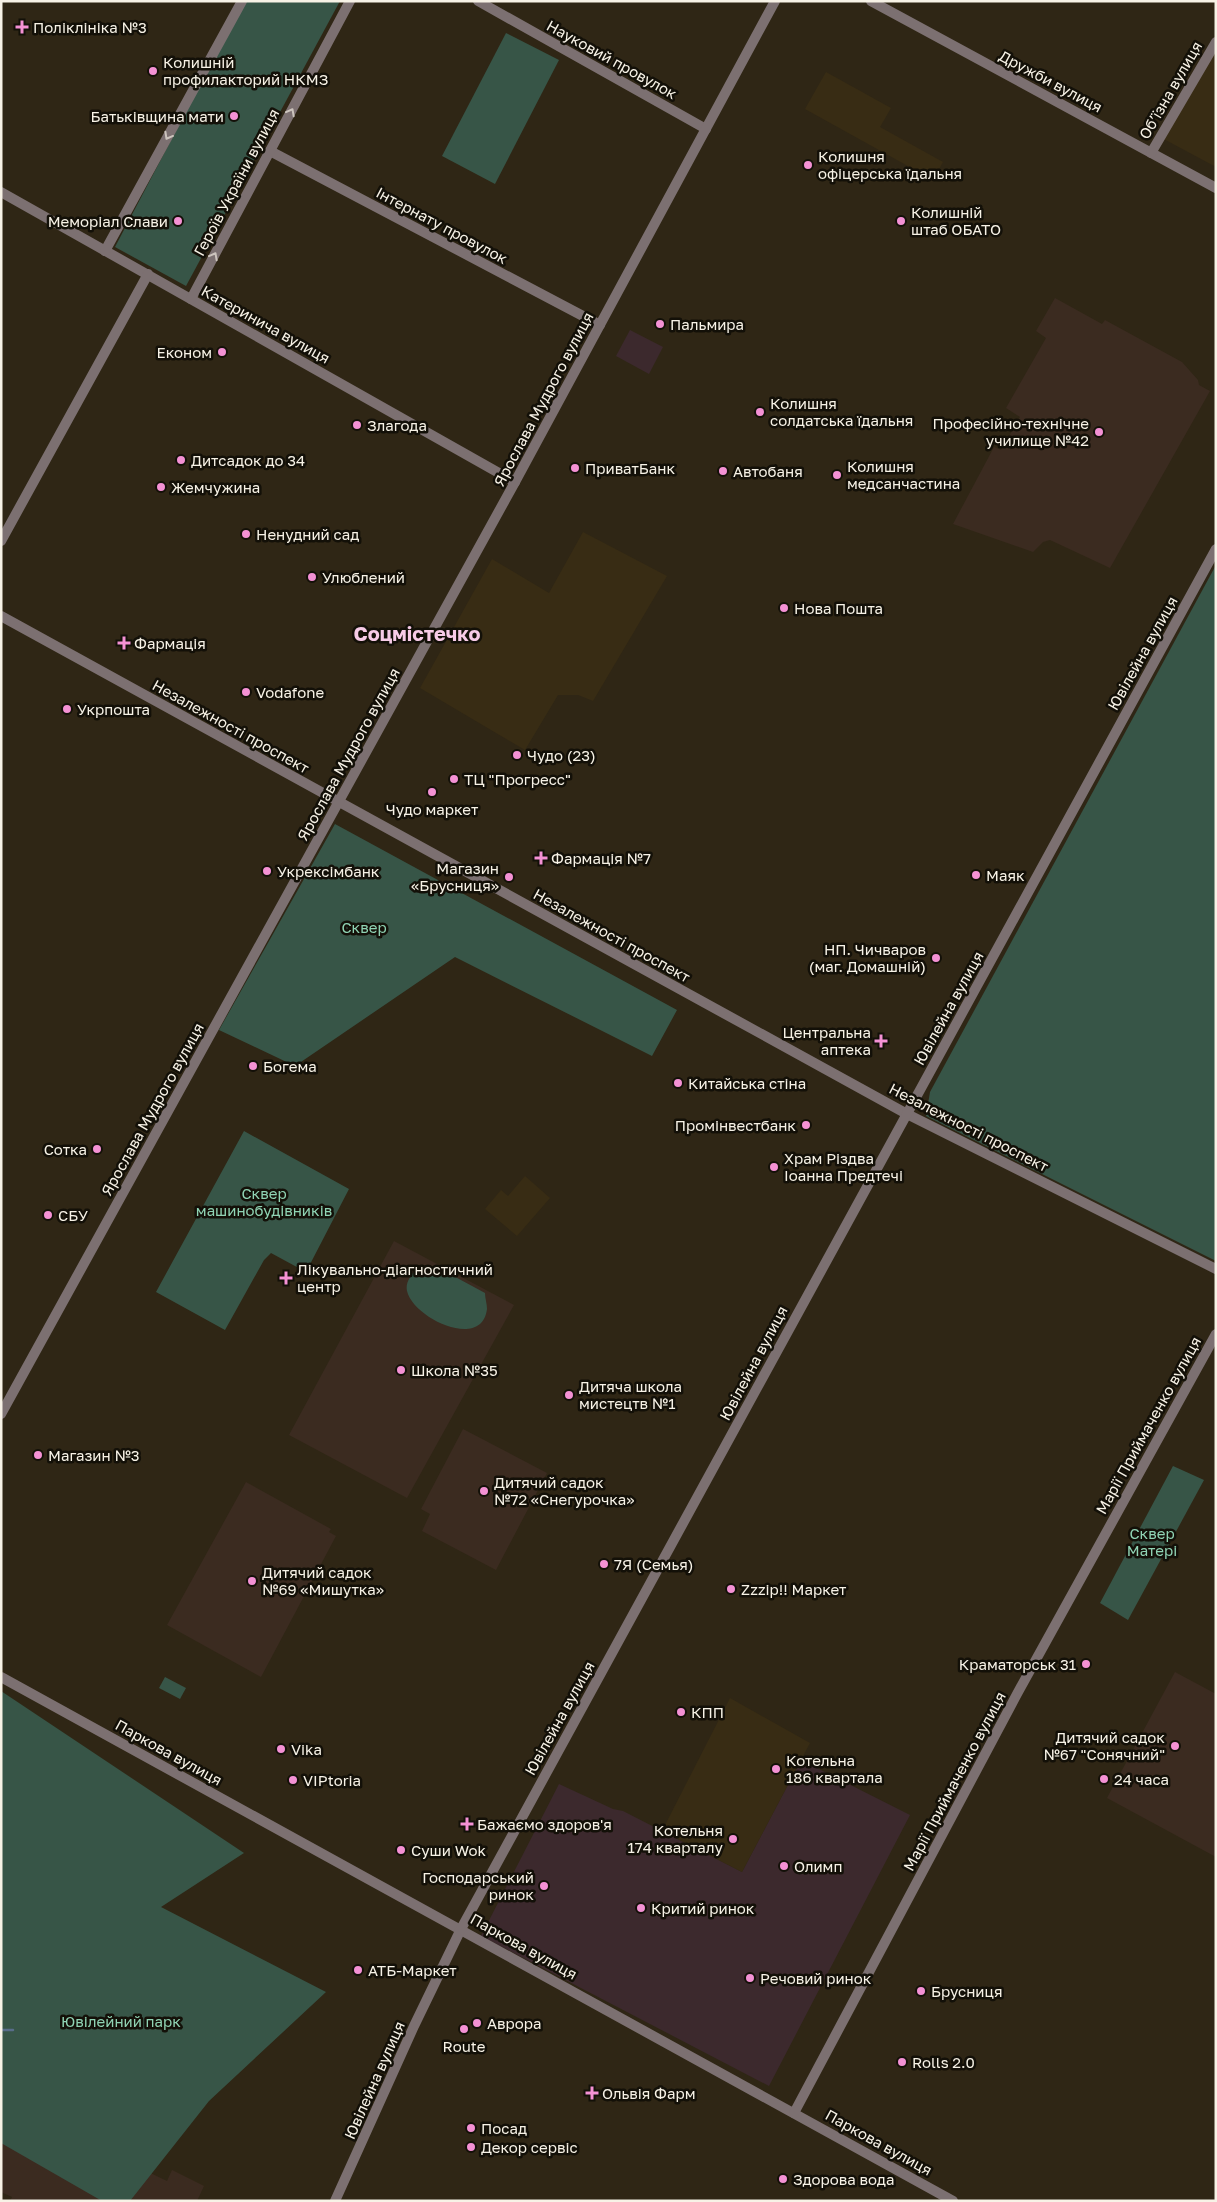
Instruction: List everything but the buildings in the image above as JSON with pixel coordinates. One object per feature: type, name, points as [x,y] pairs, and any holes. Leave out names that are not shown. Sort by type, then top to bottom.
[{"type":"street","points":[[105,251],[242,1]]},
{"type":"street","name":"Героїв України вулиця","points":[[191,298],[350,1]]},
{"type":"street","name":"Науковий провулок","points":[[478,1],[706,129]]},
{"type":"street","name":"Ярослава Мудрого вулиця","points":[[1,1414],[515,482],[775,1]]},
{"type":"street","name":"Дружби вулиця","points":[[871,1],[1216,188]]},
{"type":"street","name":"Об’їзна вулиця","points":[[1151,153],[1216,42]]},
{"type":"street","name":"Інтернату провулок","points":[[270,151],[600,325]]},
{"type":"street","name":"Катеринича вулиця","points":[[1,192],[515,482]]},
{"type":"street","points":[[1,541],[148,274]]},
{"type":"street","name":"Ювілейна вулиця","points":[[335,2201],[461,1929],[1216,549]]},
{"type":"street","name":"Незалежності проспект","points":[[1,616],[907,1114],[1216,1269]]},
{"type":"street","name":"Марії Приймаченко вулиця","points":[[794,2113],[1018,1694],[1216,1334]]},
{"type":"street","name":"Паркова вулиця","points":[[1,1677],[953,2201]]},
{"type":"shaded area","points":[[1216,48],[1216,167],[1160,137]]},
{"type":"shaded area","points":[[826,72],[891,108],[880,127],[943,162],[933,180],[805,109]]},
{"type":"shaded area","name":"Професійно-технічне училище №42","points":[[1055,298],[1102,324],[1105,320],[1182,362],[1198,380],[1199,385],[1210,391],[1110,568],[1050,540],[1043,542],[1033,552],[953,524],[994,447],[1001,450],[1020,417],[1006,408],[1046,338],[1036,331]]},
{"type":"shaded area","points":[[630,330],[663,347],[649,374],[616,356]]},
{"type":"shaded area","points":[[583,532],[667,576],[593,701],[578,695],[558,695],[525,750],[420,688],[492,559],[549,593]]},
{"type":"shaded area","points":[[525,1176],[550,1198],[517,1236],[485,1209],[501,1190],[508,1196]]},
{"type":"shaded area","name":"Школа №35","points":[[394,1241],[514,1305],[407,1498],[289,1435]]},
{"type":"shaded area","name":"Дитячий садок №72 «Снегурочка»","points":[[463,1429],[547,1473],[496,1570],[422,1531],[430,1514],[421,1509]]},
{"type":"shaded area","name":"Дитячий садок №69 «Мишутка»","points":[[246,1482],[331,1529],[329,1532],[336,1536],[261,1677],[167,1625]]},
{"type":"shaded area","name":"Дитячий садок №67 \"Сонячний\"","points":[[1175,1672],[1216,1694],[1216,1857],[1107,1798]]},
{"type":"shaded area","points":[[730,1698],[810,1743],[742,1872],[662,1831]]},
{"type":"shaded area","name":"Критий ринок","points":[[801,1760],[910,1815],[769,2086],[481,1936],[559,1784],[613,1809],[623,1811],[742,1872]]},
{"type":"shaded area","points":[[39,2138],[140,2168],[167,2181],[172,2170],[204,2186],[197,2201],[10,2201],[12,2197],[1,2192],[1,2144]]},
{"type":"green space","points":[[244,1],[340,1],[186,286],[115,247]]},
{"type":"green space","points":[[506,33],[559,60],[495,184],[442,156]]},
{"type":"green space","points":[[1216,565],[1216,1261],[926,1116],[930,1092]]},
{"type":"green space","name":"Сквер","points":[[335,824],[677,1010],[652,1056],[455,957],[295,1066],[219,1030]]},
{"type":"green space","name":"Сквер машинобудівників","points":[[244,1131],[349,1189],[306,1272],[271,1253],[264,1260],[225,1330],[156,1292]]},
{"type":"green space","points":[[435,1266],[485,1293],[487,1309],[482,1321],[473,1328],[461,1329],[447,1326],[421,1311],[412,1301],[407,1291],[408,1281],[411,1276],[417,1268]]},
{"type":"green space","name":"Сквер Матері","points":[[1173,1466],[1204,1480],[1128,1620],[1100,1603]]},
{"type":"green space","points":[[165,1677],[186,1688],[180,1699],[159,1688]]},
{"type":"green space","name":"Ювілейний парк","points":[[1,1691],[244,1853],[161,1907],[326,1992],[209,2101],[130,2201],[102,2201],[1,2143]]},
{"type":"waterway","points":[[1,2030],[13,2030]]},
{"type":"place","name":"Поліклініка №3","points":[[22,27]]},
{"type":"place","name":"Колишній профилакторий НКМЗ","points":[[153,71]]},
{"type":"place","name":"Батьківщина мати","points":[[234,116]]},
{"type":"place","name":"Колишня офіцерська їдальня","points":[[808,165]]},
{"type":"place","name":"Меморіал Слави","points":[[178,221]]},
{"type":"place","name":"Колишній штаб ОБАТО","points":[[901,221]]},
{"type":"place","name":"Пальмира","points":[[660,324]]},
{"type":"place","name":"Економ","points":[[222,352]]},
{"type":"place","name":"Колишня солдатська їдальня","points":[[760,412]]},
{"type":"place","name":"Злагода","points":[[357,425]]},
{"type":"place","name":"Професійно-технічне училище №42","points":[[1099,432]]},
{"type":"place","name":"Дитсадок до 34","points":[[181,460]]},
{"type":"place","name":"ПриватБанк","points":[[575,468]]},
{"type":"place","name":"Автобаня","points":[[723,471]]},
{"type":"place","name":"Колишня медсанчастина","points":[[837,475]]},
{"type":"place","name":"Жемчужина","points":[[161,487]]},
{"type":"place","name":"Ненудний сад","points":[[246,534]]},
{"type":"place","name":"Улюблений","points":[[312,577]]},
{"type":"place","name":"Нова Пошта","points":[[784,608]]},
{"type":"place","name":"Фармація","points":[[124,643]]},
{"type":"place","name":"Vodafone","points":[[246,692]]},
{"type":"place","name":"Укрпошта","points":[[67,709]]},
{"type":"place","name":"Чудо (23)","points":[[517,755]]},
{"type":"place","name":"ТЦ \"Прогресс\"","points":[[454,779]]},
{"type":"place","name":"Чудо маркет","points":[[432,792]]},
{"type":"place","name":"Фармація №7","points":[[541,858]]},
{"type":"place","name":"Укрексімбанк","points":[[267,871]]},
{"type":"place","name":"Маяк","points":[[976,875]]},
{"type":"place","name":"Магазин «Брусниця»","points":[[509,877]]},
{"type":"place","name":"НП. Чичваров (маг. Домашній)","points":[[936,958]]},
{"type":"place","name":"Центральна аптека","points":[[881,1041]]},
{"type":"place","name":"Богема","points":[[253,1066]]},
{"type":"place","name":"Китайська стіна","points":[[678,1083]]},
{"type":"place","name":"Промінвестбанк","points":[[806,1125]]},
{"type":"place","name":"Сотка","points":[[97,1149]]},
{"type":"place","name":"Храм Різдва Іоанна Предтечі","points":[[774,1167]]},
{"type":"place","name":"СБУ","points":[[48,1215]]},
{"type":"place","name":"Лікувально-діагностичний центр","points":[[286,1278]]},
{"type":"place","name":"Школа №35","points":[[401,1370]]},
{"type":"place","name":"Дитяча школа мистецтв №1","points":[[569,1395]]},
{"type":"place","name":"Магазин №3","points":[[38,1455]]},
{"type":"place","name":"Дитячий садок №72 «Снегурочка»","points":[[484,1491]]},
{"type":"place","name":"7Я (Семья)","points":[[604,1564]]},
{"type":"place","name":"Дитячий садок №69 «Мишутка»","points":[[252,1581]]},
{"type":"place","name":"Zzzip!! Маркет","points":[[731,1589]]},
{"type":"place","name":"Краматорськ 31","points":[[1086,1664]]},
{"type":"place","name":"КПП","points":[[681,1712]]},
{"type":"place","name":"Дитячий садок №67 \"Сонячний\"","points":[[1175,1746]]},
{"type":"place","name":"Vika","points":[[281,1749]]},
{"type":"place","name":"Котельна 186 квартала","points":[[776,1769]]},
{"type":"place","name":"24 часа","points":[[1104,1779]]},
{"type":"place","name":"VIPtoria","points":[[293,1780]]},
{"type":"place","name":"Бажаємо здоров'я","points":[[467,1824]]},
{"type":"place","name":"Котельня 174 кварталу","points":[[733,1839]]},
{"type":"place","name":"Суши Wok","points":[[401,1850]]},
{"type":"place","name":"Олимп","points":[[784,1866]]},
{"type":"place","name":"Господарський ринок","points":[[544,1886]]},
{"type":"place","name":"Критий ринок","points":[[641,1908]]},
{"type":"place","name":"АТБ-Маркет","points":[[358,1970]]},
{"type":"place","name":"Речовий ринок","points":[[750,1978]]},
{"type":"place","name":"Брусниця","points":[[921,1991]]},
{"type":"place","name":"Аврора","points":[[477,2023]]},
{"type":"place","name":"Route","points":[[464,2029]]},
{"type":"place","name":"Rolls 2.0","points":[[902,2062]]},
{"type":"place","name":"Ольвія Фарм","points":[[592,2093]]},
{"type":"place","name":"Посад","points":[[471,2128]]},
{"type":"place","name":"Декор сервіс","points":[[471,2147]]},
{"type":"place","name":"Здорова вода","points":[[783,2179]]},
{"type":"district","name":"Соцмістечко","points":[[417,633]]}]
